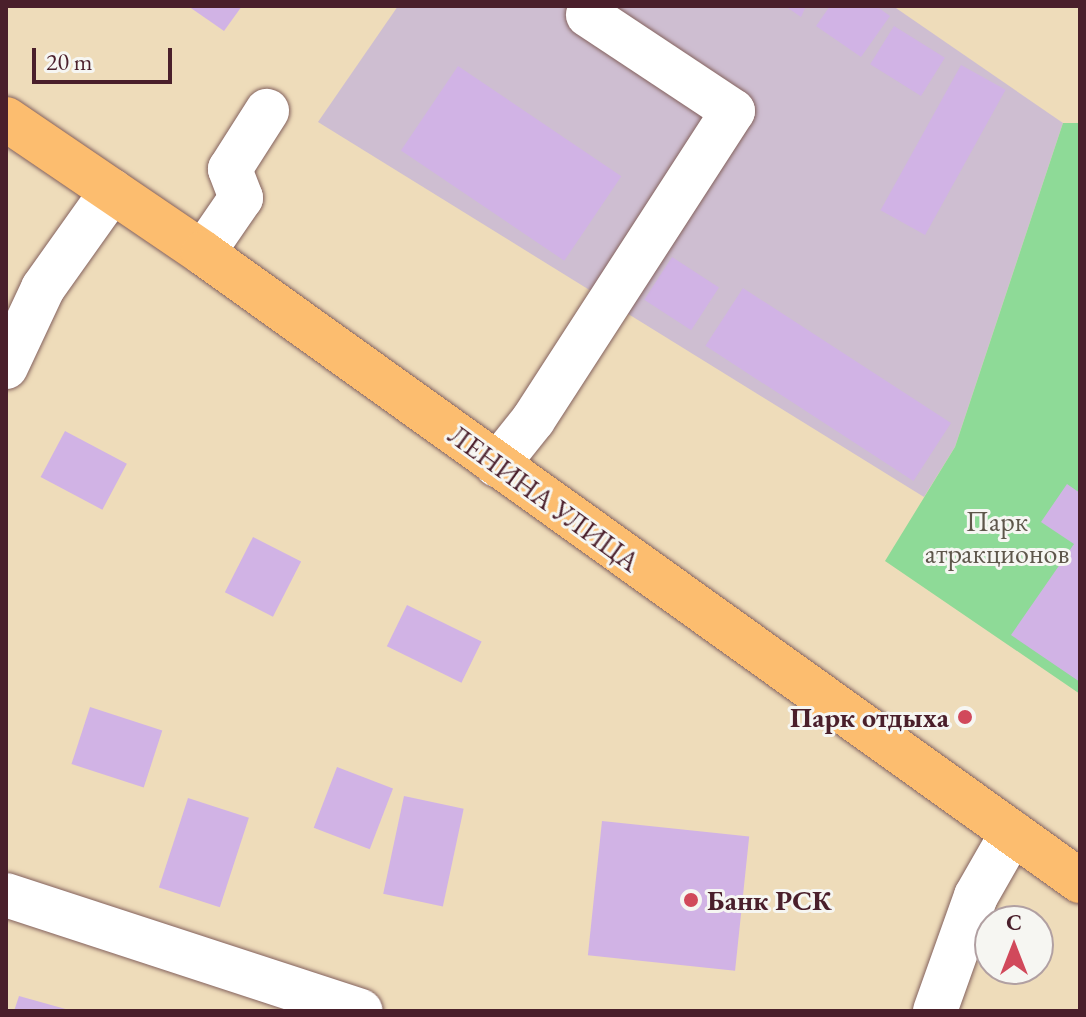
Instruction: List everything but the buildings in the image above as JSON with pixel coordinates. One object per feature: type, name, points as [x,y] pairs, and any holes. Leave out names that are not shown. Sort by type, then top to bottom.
[{"type":"main road","name":"ЛЕНИНА УЛИЦА","points":[[6,119],[203,253],[1080,881]]},
{"type":"street","points":[[497,465],[533,420],[733,111],[588,15]]},
{"type":"street","points":[[203,253],[241,198],[230,169],[267,111]]},
{"type":"street","points":[[6,367],[43,288],[112,191]]},
{"type":"street","points":[[935,1011],[976,896],[1012,833]]},
{"type":"street","points":[[6,895],[360,1011]]},
{"type":"shaded area","points":[[398,6],[893,6],[1063,123],[955,447],[924,497],[318,122]]},
{"type":"green space","name":"Парк атракционов","points":[[1063,123],[1080,123],[1080,694],[885,561],[955,447]]},
{"type":"place","name":"Парк отдыха","points":[[965,717]]},
{"type":"place","name":"Банк РСК","points":[[691,900]]}]
